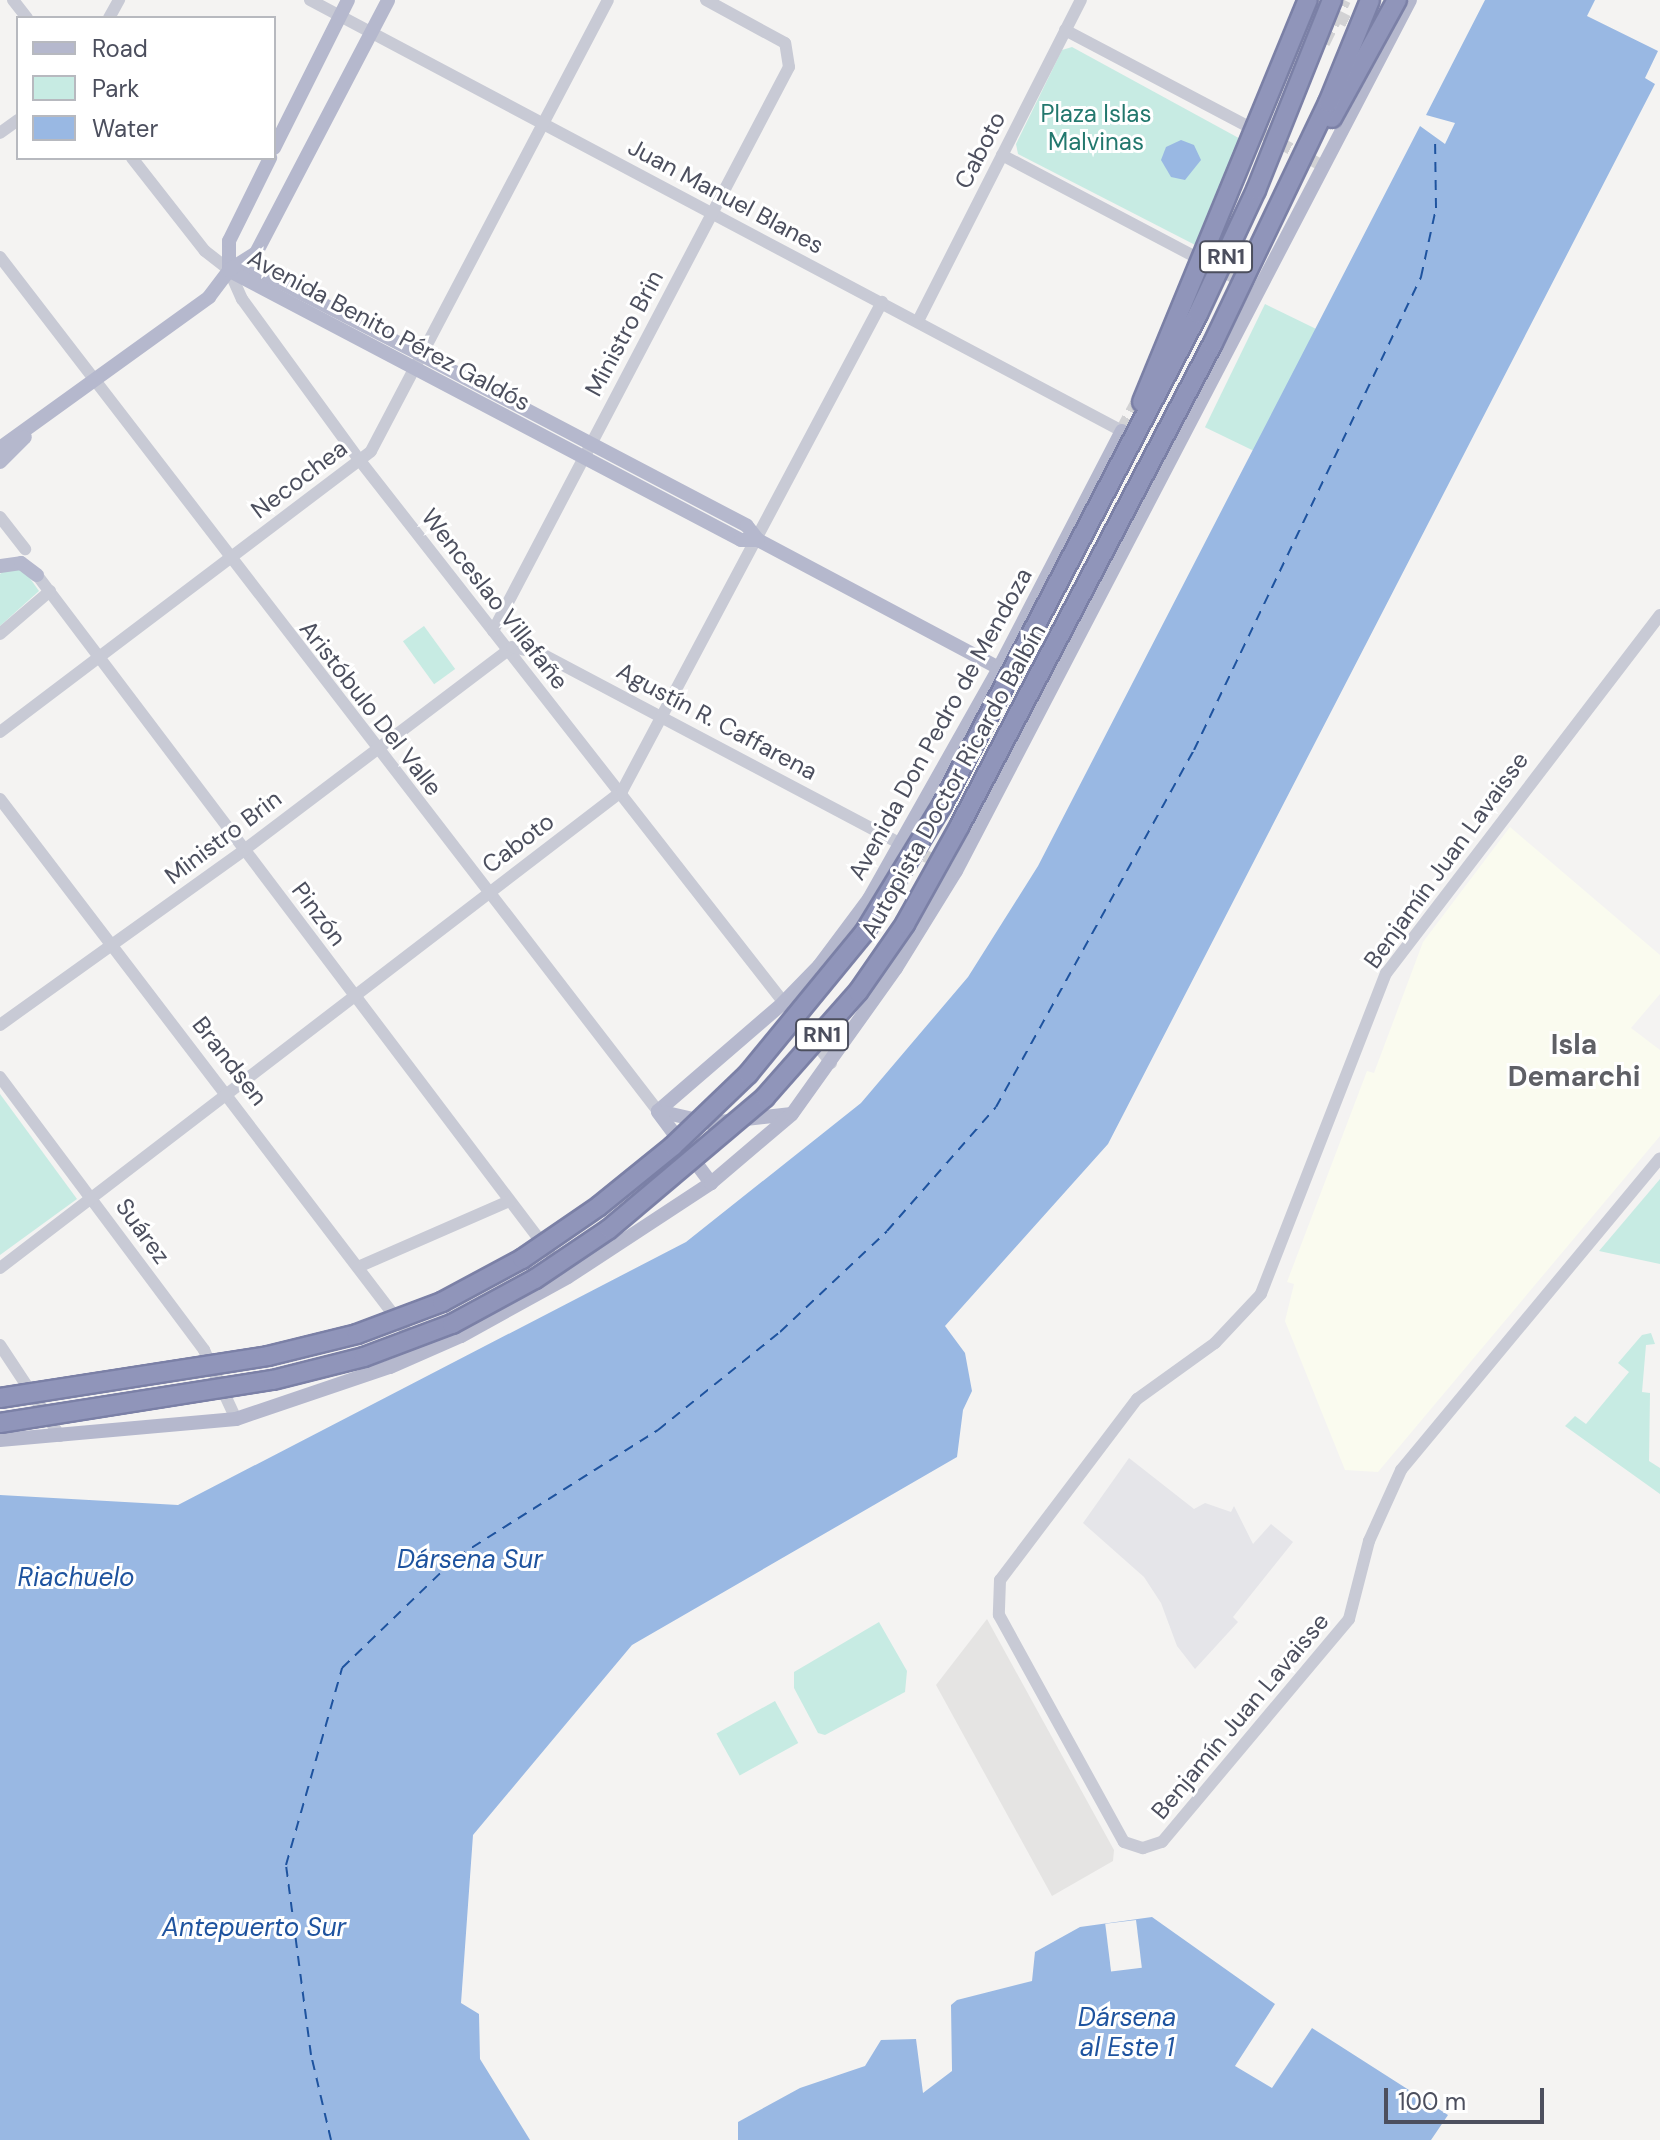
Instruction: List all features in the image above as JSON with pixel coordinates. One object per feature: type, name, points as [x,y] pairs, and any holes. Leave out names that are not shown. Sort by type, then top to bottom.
[{"type":"highway","points":[[1101,505],[1308,0]]},
{"type":"highway","name":"Autopista Doctor Ricardo Balbín","points":[[0,1398],[268,1356],[400,1319],[522,1259],[637,1177],[748,1074],[864,933],[942,805],[1101,505],[1228,253],[1332,0]]},
{"type":"highway","points":[[1303,144],[1356,0]]},
{"type":"highway","name":"Autopista Doctor Ricardo Balbín","points":[[0,1421],[273,1380],[364,1357],[452,1324],[535,1279],[609,1229],[765,1097],[858,992],[918,901],[1116,530],[1274,218],[1303,144],[1328,103],[1370,0]]},
{"type":"highway","points":[[1274,218],[1397,0]]},
{"type":"main road","points":[[276,144],[348,0]]},
{"type":"main road","points":[[0,448],[29,430],[213,294],[229,270],[256,253],[388,0]]},
{"type":"main road","points":[[0,1440],[236,1419],[423,1353],[568,1277],[711,1183],[792,1114],[831,1063],[956,871],[1410,0]]},
{"type":"main road","points":[[229,270],[229,241],[269,160]]},
{"type":"main road","name":"Avenida Benito Pérez Galdós","points":[[229,270],[270,277],[582,460],[741,540],[758,540]]},
{"type":"main road","name":"Avenida Benito Pérez Galdós","points":[[417,361],[591,444],[747,526],[758,540],[999,668]]},
{"type":"main road","points":[[0,462],[29,430]]},
{"type":"main road","name":"Avenida Don Pedro de Mendoza","points":[[658,1111],[783,1003],[847,930],[903,845],[1122,431]]},
{"type":"main road","points":[[0,566],[21,563],[37,575]]},
{"type":"main road","points":[[658,1111],[711,1123],[792,1114]]},
{"type":"main road","name":"Aristóbulo Del Valle","points":[[658,1111],[711,1183]]},
{"type":"main road","points":[[0,1421],[223,1384],[495,1317]]},
{"type":"street","points":[[13,0],[25,16]]},
{"type":"street","name":"Juan Manuel Blanes","points":[[310,0],[1122,431]]},
{"type":"street","name":"Necochea","points":[[0,732],[361,462],[608,0]]},
{"type":"street","name":"Ministro Brin","points":[[493,631],[787,72],[790,56],[783,41],[706,0]]},
{"type":"street","name":"Caboto","points":[[918,321],[1081,0]]},
{"type":"street","points":[[1065,30],[1245,125]]},
{"type":"street","points":[[1002,155],[1258,290]]},
{"type":"street","name":"Wenceslao Villafañe","points":[[134,160],[205,251],[229,270],[242,299],[361,462],[831,1063]]},
{"type":"street","name":"Aristóbulo Del Valle","points":[[0,257],[375,750],[658,1111]]},
{"type":"street","name":"Caboto","points":[[0,1268],[230,1096],[488,893],[619,795],[664,717],[882,302]]},
{"type":"street","points":[[0,517],[25,549]]},
{"type":"street","name":"Pinzón","points":[[37,575],[568,1277]]},
{"type":"street","points":[[0,634],[50,591]]},
{"type":"street","name":"Benjamín Juan Lavaisse","points":[[1660,615],[1386,973],[1261,1294],[1215,1343],[1137,1399],[1000,1580],[999,1615],[1124,1842],[1143,1848],[1162,1842],[1349,1619],[1369,1541],[1401,1470],[1660,1158]]},
{"type":"street","name":"Ministro Brin","points":[[0,1025],[244,850],[507,649]]},
{"type":"street","name":"Agustín R. Caffarena","points":[[507,649],[535,651],[903,845]]},
{"type":"street","name":"Brandsen","points":[[0,799],[111,948],[230,1096],[423,1353]]},
{"type":"street","name":"Suárez","points":[[0,1077],[204,1350],[223,1384],[236,1419]]},
{"type":"street","points":[[358,1267],[509,1201]]},
{"type":"street","points":[[0,1345],[60,1436]]},
{"type":"shaded area","points":[[1510,827],[1660,955],[1660,994],[1631,1028],[1660,1050],[1660,1136],[1378,1472],[1345,1470],[1285,1321],[1294,1284],[1287,1282],[1367,1071],[1374,1073],[1423,942]]},
{"type":"shaded area","points":[[1129,1458],[1194,1509],[1205,1503],[1231,1512],[1234,1506],[1253,1544],[1271,1524],[1293,1542],[1233,1617],[1238,1622],[1195,1669],[1177,1646],[1161,1603],[1144,1577],[1083,1523]]},
{"type":"shaded area","points":[[987,1619],[1114,1850],[1113,1861],[1052,1896],[936,1685]]},
{"type":"green space","name":"Plaza Islas Malvinas","points":[[1072,47],[1246,142],[1203,249],[1018,154],[1016,144],[1062,50]]},
{"type":"green space","points":[[1265,304],[1316,329],[1256,452],[1205,427]]},
{"type":"green space","points":[[6,569],[24,570],[39,591],[0,626],[0,574]]},
{"type":"green space","points":[[424,626],[455,669],[434,684],[403,641]]},
{"type":"green space","points":[[0,1094],[77,1199],[0,1255]]},
{"type":"green space","points":[[1660,1179],[1660,1264],[1599,1251]]},
{"type":"green space","points":[[1651,1333],[1655,1344],[1646,1345],[1642,1392],[1650,1393],[1649,1461],[1660,1468],[1660,1494],[1565,1426],[1575,1416],[1586,1424],[1629,1372],[1618,1363],[1642,1335]]},
{"type":"green space","points":[[879,1622],[907,1671],[905,1692],[825,1735],[818,1733],[794,1688],[794,1672]]},
{"type":"green space","points":[[775,1701],[798,1743],[740,1775],[716,1733]]},
{"type":"water","name":"Dársena Sur","points":[[1485,0],[1595,0],[1587,16],[1658,51],[1645,78],[1655,84],[1108,1144],[945,1326],[965,1353],[972,1391],[963,1410],[957,1457],[632,1645],[473,1835],[461,2003],[479,2014],[480,2059],[530,2140],[0,2140],[0,1495],[178,1505],[686,1242],[861,1103],[968,977],[1038,866],[1420,126],[1445,144],[1455,123],[1426,115]]},
{"type":"water","points":[[1181,140],[1194,145],[1201,160],[1185,180],[1171,177],[1161,160],[1166,147]]},
{"type":"water","name":"Dársena al Este 1","points":[[1152,1917],[1275,2004],[1235,2066],[1272,2088],[1312,2028],[1448,2115],[1431,2140],[738,2140],[738,2122],[800,2088],[865,2066],[881,2040],[916,2039],[923,2093],[952,2071],[951,2005],[957,2000],[1032,1981],[1035,1952],[1080,1927]]},
{"type":"pier","points":[[1136,1920],[1142,1968],[1111,1971],[1105,1924]]},
{"type":"ferry route","points":[[331,2140],[311,2055],[286,1865],[342,1668],[457,1557],[658,1430],[780,1332],[887,1231],[996,1107],[1194,750],[1421,277],[1436,208],[1435,140]]},
{"type":"tunnel","points":[[1305,0],[1363,29]]},
{"type":"tunnel","points":[[1323,43],[1344,0]]},
{"type":"tunnel","points":[[1248,126],[1323,166]]},
{"type":"tunnel","points":[[1122,431],[1143,392]]},
{"type":"tunnel","points":[[909,848],[956,871]]},
{"type":"district","name":"Isla Demarchi","points":[[1574,1061]]},
{"type":"water label","name":"Riachuelo","points":[[76,1578]]},
{"type":"water label","name":"Antepuerto Sur","points":[[254,1928]]}]
